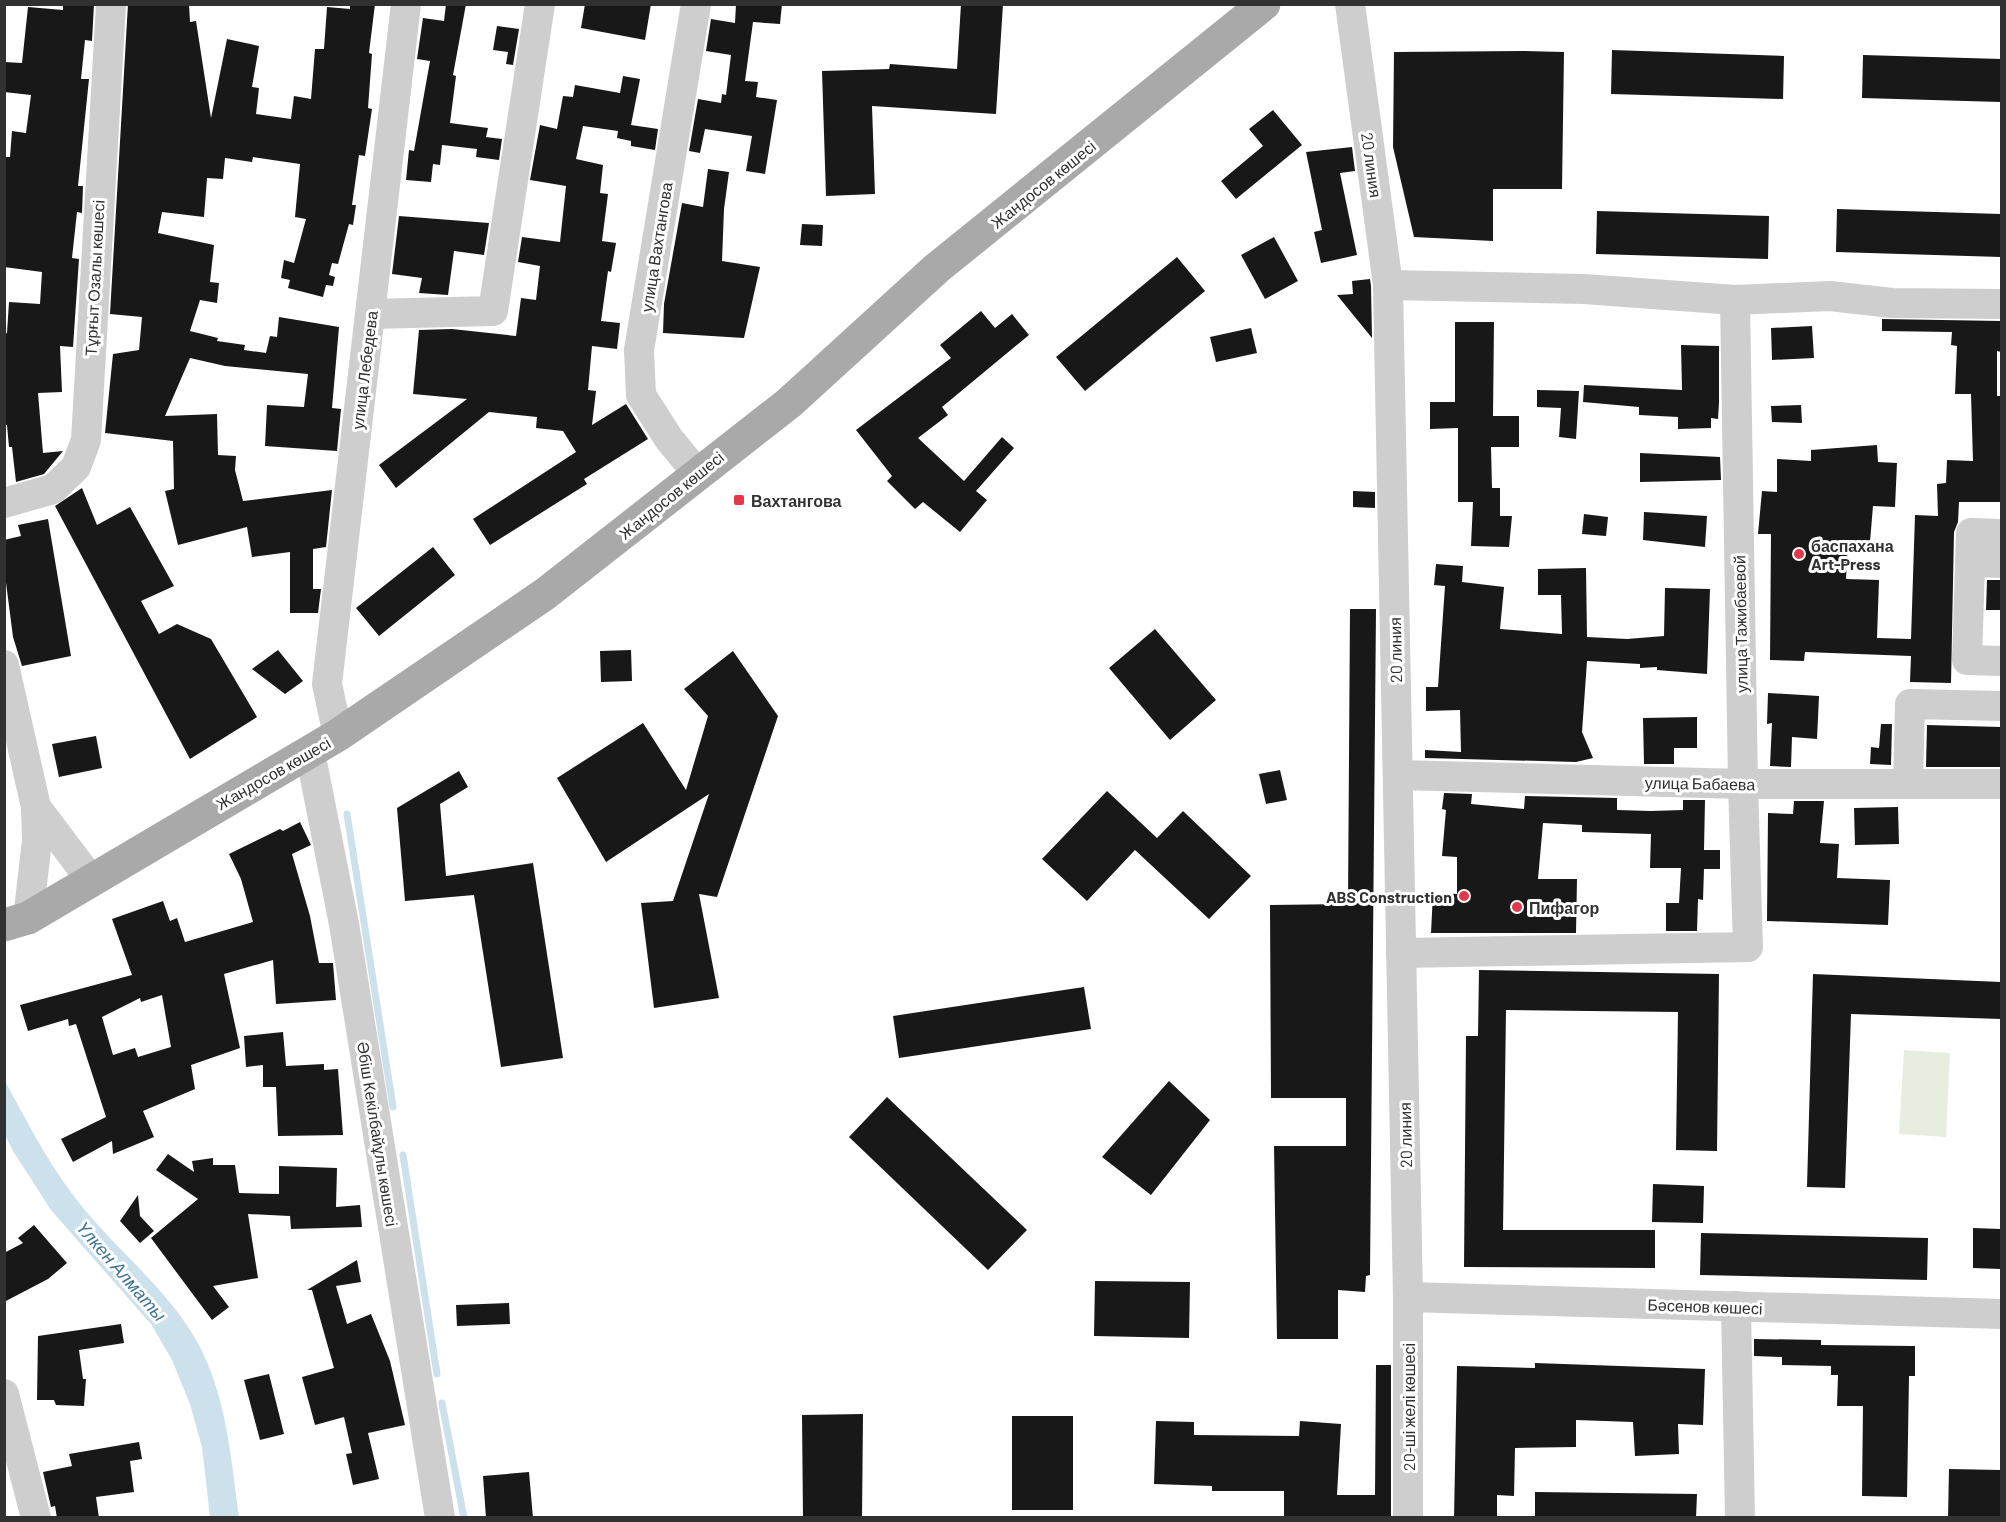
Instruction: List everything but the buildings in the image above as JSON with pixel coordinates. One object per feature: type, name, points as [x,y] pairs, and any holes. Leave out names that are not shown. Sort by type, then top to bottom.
[{"type":"main road","name":"Жандосов көшесі","points":[[4,940],[16,921],[92,880],[338,735],[545,594],[789,403],[938,268],[1264,4]]},
{"type":"street","name":"Тұрғыт Озалы көшесі","points":[[4,503],[53,489],[76,467],[86,440],[111,4]]},
{"type":"street","name":"улица Лебедева","points":[[338,735],[327,684],[406,4]]},
{"type":"street","points":[[371,314],[494,311],[540,4]]},
{"type":"street","name":"улица Вахтангова","points":[[696,4],[639,350],[641,395],[669,439],[697,473]]},
{"type":"street","name":"20 линия","points":[[1350,4],[1388,285],[1408,1297]]},
{"type":"street","points":[[1388,285],[1584,289],[1735,300],[1830,296],[1892,303],[2001,304]]},
{"type":"street","name":"улица Тажибаевой","points":[[1401,953],[1749,947],[1743,784],[1735,300]]},
{"type":"street","points":[[2001,534],[1971,533],[1967,660],[2001,661]]},
{"type":"street","points":[[1970,562],[2001,563]]},
{"type":"street","points":[[4,665],[36,807],[37,841],[16,921]]},
{"type":"street","points":[[1908,784],[1910,704],[2001,706]]},
{"type":"street","name":"Әбіш Кекілбайұлы көшесі","points":[[310,752],[346,936],[440,1518]]},
{"type":"street","name":"улица Бабаева","points":[[1398,775],[1743,784],[2001,784]]},
{"type":"street","points":[[36,807],[92,880]]},
{"type":"street","name":"Бәсенов көшесі","points":[[1408,1297],[2001,1314]]},
{"type":"street","name":"20-ші желі көшесі","points":[[1408,1297],[1408,1518]]},
{"type":"street","points":[[1736,1306],[1740,1518]]},
{"type":"street","points":[[4,1394],[36,1518]]},
{"type":"shaded area","points":[[1904,1050],[1950,1053],[1946,1137],[1899,1134]]},
{"type":"water","name":"Үлкен Алматы","points":[[5,1081],[44,1151],[70,1191],[85,1211],[171,1304],[199,1345],[216,1386],[222,1408],[239,1517],[210,1517],[202,1447],[190,1404],[172,1360],[151,1324],[51,1210],[13,1151],[5,1135]]},
{"type":"waterway","points":[[347,814],[393,1107]]},
{"type":"waterway","points":[[403,1155],[437,1374]]},
{"type":"waterway","points":[[442,1403],[464,1518]]},
{"type":"place","name":"Вахтангова","points":[[739,500]]},
{"type":"place","name":"баспахана Art-Press","points":[[1799,554]]},
{"type":"place","name":"ABS Construction","points":[[1464,896]]},
{"type":"place","name":"Пифагор","points":[[1517,907]]}]
